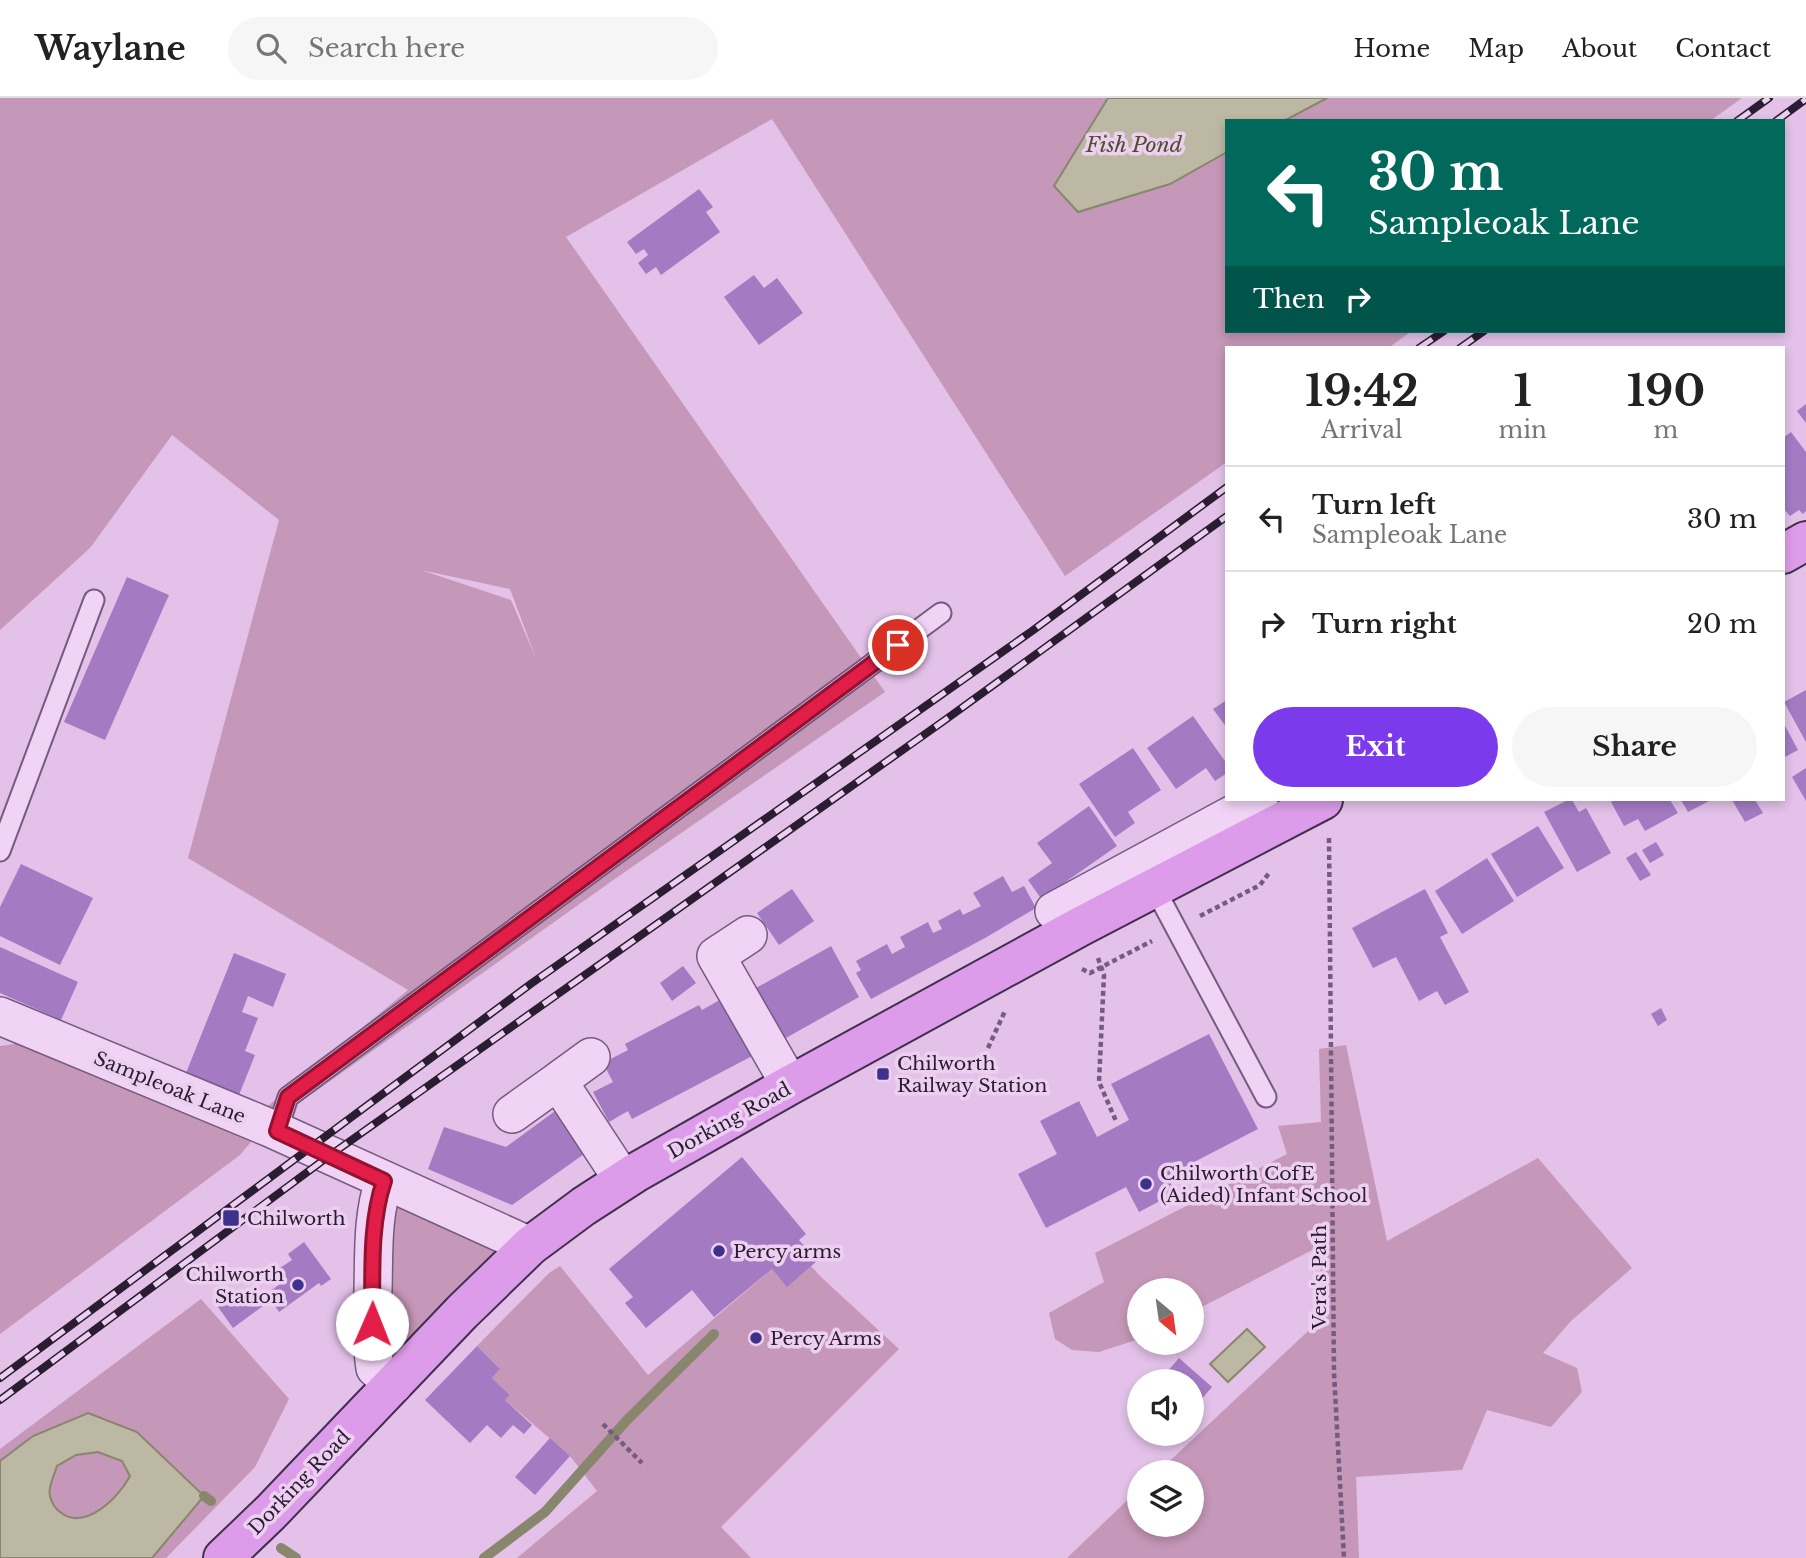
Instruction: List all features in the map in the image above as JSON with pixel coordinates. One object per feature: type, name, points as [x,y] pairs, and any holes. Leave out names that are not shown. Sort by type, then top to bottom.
[{"type":"main road","points":[[1785,553],[1806,541]]},
{"type":"main road","name":"Dorking Road","points":[[223,1558],[530,1245],[624,1180],[790,1085],[1068,918],[1154,887],[1206,845],[1326,814]]},
{"type":"street","points":[[1068,918],[1206,845],[1258,801]]},
{"type":"street","points":[[748,934],[708,963],[790,1085]]},
{"type":"street","name":"Sampleoak Lane","points":[[0,1016],[277,1131],[530,1245]]},
{"type":"street","points":[[512,1114],[591,1057]]},
{"type":"street","points":[[558,1081],[624,1180]]},
{"type":"street","points":[[384,1181],[374,1229],[372,1348],[375,1368],[394,1384]]},
{"type":"lane","points":[[0,851],[94,600]]},
{"type":"lane","points":[[277,1131],[288,1097],[941,613]]},
{"type":"lane","points":[[1154,887],[1266,1097]]},
{"type":"path","name":"Vera's Path","points":[[1326,814],[1334,1373],[1344,1558]]},
{"type":"path","points":[[1068,918],[1102,967],[1104,975],[1098,1082],[1116,1121]]},
{"type":"path","points":[[988,1048],[1008,1005]]},
{"type":"path","points":[[603,1424],[642,1463]]},
{"type":"shaded area","points":[[0,98],[1108,98],[1054,187],[1170,184],[1225,153],[1225,333],[1409,333],[1391,346],[1225,346],[1225,463],[1065,576],[772,119],[566,237],[885,692],[619,876],[295,1106],[263,1110],[408,990],[188,858],[279,520],[172,435],[90,548],[0,630]],"holes":[[[421,570],[510,589],[537,661],[511,600]]]},
{"type":"shaded area","points":[[1327,98],[1742,98],[1713,119],[1288,119]]},
{"type":"shaded area","points":[[53,1039],[264,1126],[240,1155],[0,1334],[0,1046]]},
{"type":"shaded area","points":[[1346,1045],[1387,1241],[1538,1158],[1632,1268],[1571,1321],[1543,1353],[1577,1368],[1582,1392],[1551,1427],[1487,1410],[1462,1470],[1356,1477],[1359,1558],[1067,1558],[1127,1500],[1127,1537],[1204,1537],[1204,1460],[1171,1460],[1186,1446],[1204,1446],[1204,1429],[1322,1318],[1320,1246],[1204,1306],[1204,1278],[1127,1278],[1127,1343],[1099,1352],[1072,1350],[1055,1339],[1049,1313],[1104,1282],[1095,1253],[1287,1154],[1278,1126],[1321,1122],[1319,1049]]},
{"type":"shaded area","points":[[379,1196],[530,1246],[394,1384],[372,1347]]},
{"type":"shaded area","points":[[560,1266],[648,1375],[772,1269],[787,1286],[811,1266],[899,1349],[721,1527],[751,1558],[517,1558],[597,1491],[570,1456],[505,1400],[510,1395],[492,1378],[500,1369],[477,1346],[549,1273]]},
{"type":"shaded area","points":[[201,1299],[289,1399],[255,1467],[166,1558],[152,1558],[23,1516],[0,1535],[0,1449]]},
{"type":"water","name":"Fish Pond","points":[[1108,98],[1327,98],[1288,119],[1225,119],[1225,153],[1170,184],[1078,212],[1054,186]]},
{"type":"water","points":[[1247,1329],[1265,1347],[1228,1382],[1210,1364]]},
{"type":"water","points":[[88,1413],[137,1432],[204,1496],[152,1558],[0,1558],[0,1461],[33,1436]],"holes":[[[98,1452],[122,1461],[130,1476],[110,1502],[100,1509],[80,1518],[70,1517],[60,1512],[53,1504],[50,1491],[57,1466],[76,1455]]]},
{"type":"building","points":[[699,189],[713,207],[706,212],[720,232],[661,275],[656,267],[646,274],[638,263],[648,255],[644,249],[636,254],[627,242]]},
{"type":"building","points":[[754,275],[764,288],[777,278],[803,313],[759,345],[724,297]]},
{"type":"building","points":[[1806,404],[1806,423],[1797,411]]},
{"type":"building","points":[[1791,432],[1806,452],[1806,511],[1803,514],[1799,510],[1790,516],[1785,510],[1785,436]]},
{"type":"building","points":[[127,577],[169,595],[105,740],[64,722]]},
{"type":"building","points":[[1806,690],[1806,742],[1785,704]]},
{"type":"building","points":[[1225,701],[1225,725],[1213,709]]},
{"type":"building","points":[[1193,716],[1225,761],[1225,774],[1215,781],[1206,768],[1176,789],[1147,748]]},
{"type":"building","points":[[1785,726],[1798,750],[1785,757]]},
{"type":"building","points":[[1133,748],[1161,790],[1128,812],[1135,823],[1115,837],[1079,784]]},
{"type":"building","points":[[1806,768],[1806,801],[1792,777]]},
{"type":"building","points":[[1566,801],[1573,801],[1579,812],[1586,808],[1611,853],[1577,872],[1544,812]]},
{"type":"building","points":[[1671,801],[1678,813],[1645,831],[1638,819],[1624,826],[1611,802]]},
{"type":"building","points":[[1682,801],[1709,801],[1688,812]]},
{"type":"building","points":[[1733,801],[1756,801],[1763,813],[1745,822]]},
{"type":"building","points":[[1089,806],[1117,846],[1064,883],[1070,891],[1047,907],[1028,880],[1052,863],[1037,843]]},
{"type":"building","points":[[1538,826],[1564,868],[1517,897],[1491,854]]},
{"type":"building","points":[[1656,842],[1664,855],[1650,863],[1642,850]]},
{"type":"building","points":[[1636,852],[1651,875],[1640,881],[1626,858]]},
{"type":"building","points":[[1487,858],[1514,901],[1462,934],[1435,891]]},
{"type":"building","points":[[21,864],[93,898],[60,965],[0,936],[0,907]]},
{"type":"building","points":[[1003,876],[1012,892],[1024,886],[1036,908],[871,999],[856,973],[861,970],[856,961],[887,944],[892,954],[905,947],[900,937],[928,922],[933,933],[942,929],[938,921],[960,909],[963,915],[981,906],[973,893]]},
{"type":"building","points":[[792,889],[814,921],[779,945],[757,913]]},
{"type":"building","points":[[1425,889],[1448,933],[1440,937],[1469,992],[1445,1005],[1437,991],[1419,1001],[1396,957],[1373,968],[1352,928]]},
{"type":"building","points":[[831,946],[859,997],[777,1043],[749,992]]},
{"type":"building","points":[[0,947],[78,982],[61,1020],[0,993]]},
{"type":"building","points":[[234,953],[286,974],[273,1007],[248,996],[242,1012],[258,1018],[245,1051],[255,1055],[239,1095],[186,1073]]},
{"type":"building","points":[[683,966],[696,983],[672,1001],[660,983]]},
{"type":"building","points":[[725,997],[756,1054],[632,1119],[628,1111],[609,1122],[593,1092],[613,1082],[603,1063],[628,1050],[625,1044],[699,1005],[702,1010]]},
{"type":"building","points":[[1661,1008],[1667,1020],[1658,1026],[1651,1014]]},
{"type":"building","points":[[1209,1034],[1258,1129],[1167,1176],[1175,1193],[1139,1212],[1126,1187],[1046,1228],[1018,1174],[1057,1154],[1040,1121],[1079,1101],[1097,1137],[1129,1120],[1111,1084]]},
{"type":"building","points":[[562,1106],[587,1152],[512,1205],[428,1169],[444,1127],[506,1147]]},
{"type":"building","name":"Percy arms","points":[[742,1157],[806,1234],[799,1240],[817,1261],[787,1287],[772,1269],[714,1317],[692,1290],[646,1328],[625,1303],[633,1297],[609,1269]]},
{"type":"building","name":"Chilworth Station","points":[[304,1242],[331,1279],[321,1286],[319,1283],[279,1312],[271,1300],[233,1328],[218,1307],[241,1291],[251,1305],[287,1279],[280,1268],[292,1260],[288,1254]]},
{"type":"building","points":[[477,1346],[500,1369],[492,1378],[510,1395],[505,1400],[532,1425],[524,1434],[513,1425],[501,1438],[487,1425],[470,1443],[425,1400]]},
{"type":"building","points":[[1179,1358],[1192,1369],[1169,1369]]},
{"type":"building","points":[[1204,1380],[1212,1387],[1204,1396]]},
{"type":"building","points":[[550,1438],[570,1456],[535,1495],[515,1477]]},
{"type":"waterway","points":[[484,1558],[545,1512],[627,1420],[714,1334]]},
{"type":"waterway","points":[[204,1496],[211,1501]]},
{"type":"waterway","points":[[281,1548],[296,1558]]},
{"type":"railway","points":[[1740,119],[1769,98]]},
{"type":"railway","points":[[1779,119],[1806,99]]},
{"type":"railway","points":[[1422,346],[1441,333]]},
{"type":"railway","points":[[1463,346],[1481,333]]},
{"type":"railway","points":[[0,1378],[532,983],[1032,631],[1225,488]]},
{"type":"railway","points":[[0,1400],[329,1156],[945,720],[1225,517]]},
{"type":"place","name":"Chilworth Railway Station","points":[[883,1074]]},
{"type":"place","name":"Chilworth CofE (Aided) Infant School","points":[[1146,1184]]},
{"type":"place","name":"Chilworth","points":[[231,1218]]},
{"type":"place","name":"Percy arms","points":[[719,1251]]},
{"type":"place","name":"Chilworth Station","points":[[298,1285]]},
{"type":"place","name":"Percy Arms","points":[[756,1338]]},
{"type":"route","points":[[372,1324],[374,1229],[384,1181],[277,1131],[288,1097],[898,645]]}]
